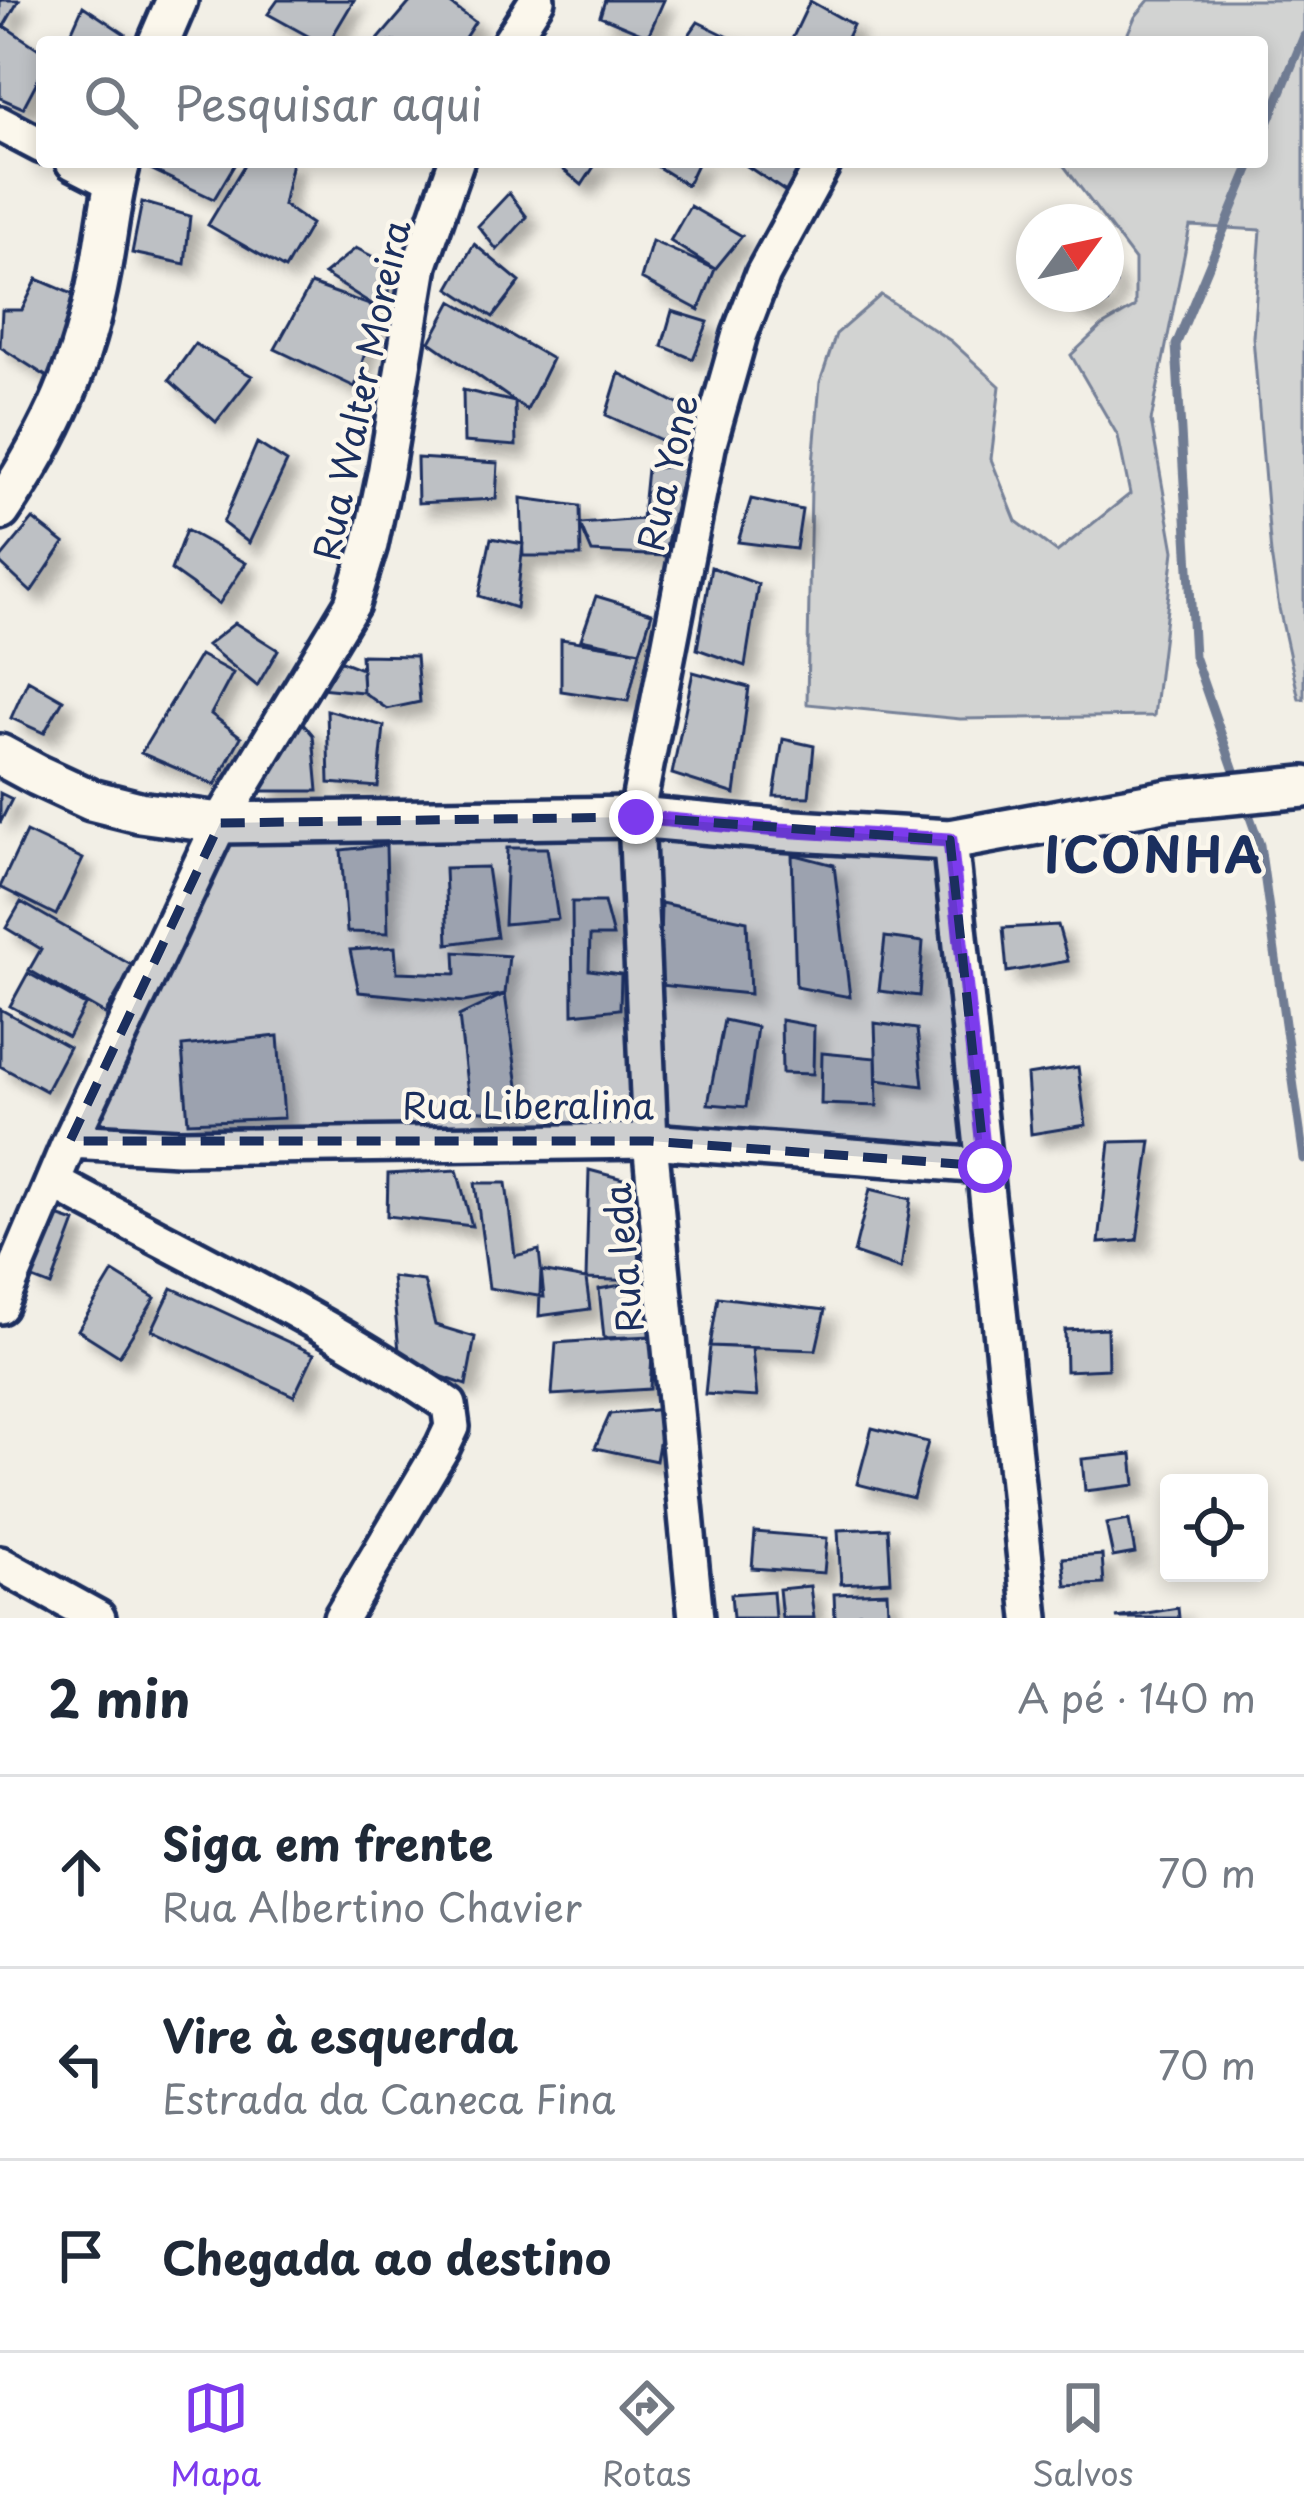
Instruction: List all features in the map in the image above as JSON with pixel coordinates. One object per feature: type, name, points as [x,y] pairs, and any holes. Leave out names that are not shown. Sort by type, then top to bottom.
[{"type":"street","points":[[162,36],[177,0]]},
{"type":"street","points":[[513,36],[537,0]]},
{"type":"street","points":[[0,124],[36,143]]},
{"type":"street","name":"Rua Walter Moreira","points":[[0,1306],[70,1142],[220,823],[352,604],[385,474],[420,265],[454,168]]},
{"type":"street","name":"Rua Yone","points":[[636,817],[708,447],[740,334],[763,274],[821,168]]},
{"type":"street","points":[[0,510],[42,443],[82,352],[117,173]]},
{"type":"street","points":[[0,754],[91,800],[220,823],[636,817],[950,840],[1169,800],[1289,788]]},
{"type":"street","name":"Rua Ieda","points":[[636,817],[650,1142],[696,1618]]},
{"type":"street","points":[[950,840],[1030,1618]]},
{"type":"street","name":"Rua Liberalina","points":[[70,1142],[178,1147],[650,1142],[985,1166]]},
{"type":"street","points":[[53,1182],[279,1302],[449,1405],[452,1427],[341,1618]]},
{"type":"street","points":[[0,1564],[98,1618]]},
{"type":"highlighted area","points":[[636,817],[950,840],[985,1166],[650,1141],[70,1141],[220,823]]},
{"type":"shaded area","points":[[1149,0],[1304,0],[1304,699],[1299,699],[1271,554],[1253,337],[1261,230],[1190,226],[1151,421],[1174,551],[1154,716],[960,719],[807,704],[811,487],[820,382],[836,334],[881,295],[951,341],[1000,386],[991,459],[1016,521],[1057,552],[1130,494],[1118,436],[1071,355],[1102,326],[1135,307],[1135,260],[1124,245],[1124,204],[1093,204],[1066,168],[1268,168],[1268,36],[1127,36]]},
{"type":"building","points":[[0,0],[19,0],[4,26],[0,24]]},
{"type":"building","points":[[278,0],[354,0],[333,36],[308,36],[268,14]]},
{"type":"building","points":[[412,0],[445,0],[475,22],[466,36],[381,36]]},
{"type":"building","points":[[605,0],[664,0],[648,36],[600,16]]},
{"type":"building","points":[[810,1],[853,25],[848,36],[793,36]]},
{"type":"building","points":[[83,6],[125,34],[124,36],[70,36]]},
{"type":"building","points":[[698,22],[727,36],[688,36]]},
{"type":"building","points":[[4,26],[36,47],[36,83],[23,108],[0,98],[0,32]]},
{"type":"building","points":[[148,168],[232,168],[214,199]]},
{"type":"building","points":[[242,168],[291,168],[283,205],[311,224],[285,269],[208,225]]},
{"type":"building","points":[[561,168],[593,168],[582,185]]},
{"type":"building","points":[[660,168],[695,168],[687,185]]},
{"type":"building","points":[[750,168],[806,168],[792,196]]},
{"type":"building","points":[[509,193],[527,217],[497,250],[478,226]]},
{"type":"building","points":[[142,202],[190,216],[185,264],[132,253]]},
{"type":"building","points":[[690,206],[742,236],[715,269],[670,241]]},
{"type":"building","points":[[652,241],[715,269],[699,310],[641,279]]},
{"type":"building","points":[[474,244],[520,282],[493,317],[449,288]]},
{"type":"building","points":[[356,248],[401,271],[378,308],[324,274]]},
{"type":"building","points":[[37,279],[77,296],[57,383],[0,347],[2,310],[22,310]]},
{"type":"building","points":[[311,284],[378,308],[355,387],[275,349]]},
{"type":"building","points":[[452,301],[552,359],[527,410],[430,342]]},
{"type":"building","points":[[672,311],[708,322],[693,359],[662,346]]},
{"type":"building","points":[[195,344],[252,376],[216,422],[169,380]]},
{"type":"building","points":[[619,373],[685,408],[670,444],[606,415]]},
{"type":"building","points":[[463,390],[515,402],[516,446],[464,442]]},
{"type":"building","points":[[257,443],[287,462],[249,543],[223,523]]},
{"type":"building","points":[[417,458],[498,463],[496,499],[418,503]]},
{"type":"building","points":[[685,465],[664,556],[592,552],[580,524],[642,519],[647,469]]},
{"type":"building","points":[[521,498],[580,506],[581,556],[523,556]]},
{"type":"building","points":[[751,499],[802,510],[796,549],[738,542]]},
{"type":"building","points":[[33,519],[64,543],[31,592],[0,559]]},
{"type":"building","points":[[186,530],[246,563],[219,604],[171,570]]},
{"type":"building","points":[[491,538],[523,544],[516,608],[479,596]]},
{"type":"building","points":[[711,567],[758,584],[745,666],[697,649]]},
{"type":"building","points":[[596,596],[652,613],[640,651],[581,639]]},
{"type":"building","points":[[235,623],[278,650],[257,686],[207,645]]},
{"type":"building","points":[[561,639],[640,651],[628,701],[561,691]]},
{"type":"building","points":[[200,655],[233,673],[211,714],[241,737],[215,785],[141,753]]},
{"type":"building","points":[[361,655],[416,656],[420,702],[387,709],[363,692]]},
{"type":"building","points":[[336,659],[362,669],[363,692],[319,688]]},
{"type":"building","points":[[693,672],[749,687],[735,794],[672,774]]},
{"type":"building","points":[[28,680],[63,700],[44,733],[11,718]]},
{"type":"building","points":[[327,710],[384,726],[378,787],[329,783]]},
{"type":"building","points":[[298,717],[313,735],[318,791],[261,791]]},
{"type":"building","points":[[783,739],[814,746],[809,797],[774,796]]},
{"type":"building","points":[[0,793],[12,799],[0,823]]},
{"type":"building","points":[[26,832],[83,859],[56,915],[0,887]]},
{"type":"building","points":[[386,845],[388,933],[347,932],[341,850]]},
{"type":"building","points":[[507,848],[547,848],[558,919],[504,924]]},
{"type":"building","points":[[792,854],[834,865],[850,997],[796,987]]},
{"type":"building","points":[[487,867],[497,937],[448,944],[445,868]]},
{"type":"building","points":[[21,902],[133,966],[105,1014],[29,970],[41,949],[6,928]]},
{"type":"building","points":[[572,902],[604,902],[613,936],[590,936],[589,970],[621,974],[620,1009],[573,1014]]},
{"type":"building","points":[[661,903],[747,921],[750,994],[659,985]]},
{"type":"building","points":[[1058,925],[1068,961],[1007,972],[1003,928]]},
{"type":"building","points":[[885,937],[923,942],[919,996],[879,991]]},
{"type":"building","points":[[395,947],[397,972],[456,974],[455,952],[509,956],[505,994],[464,1002],[359,992],[350,950]]},
{"type":"building","points":[[28,973],[85,1005],[68,1037],[10,1006]]},
{"type":"building","points":[[505,994],[522,1114],[470,1110],[459,1016]]},
{"type":"building","points":[[0,1009],[69,1047],[46,1091],[0,1066]]},
{"type":"building","points":[[724,1020],[757,1027],[746,1107],[708,1104]]},
{"type":"building","points":[[781,1020],[814,1026],[813,1074],[782,1073]]},
{"type":"building","points":[[875,1023],[917,1029],[923,1086],[877,1080]]},
{"type":"building","points":[[278,1036],[284,1118],[188,1122],[182,1046]]},
{"type":"building","points":[[822,1053],[876,1058],[877,1106],[821,1104]]},
{"type":"building","points":[[1078,1067],[1086,1125],[1031,1134],[1027,1075]]},
{"type":"building","points":[[1151,1141],[1137,1240],[1099,1243],[1110,1142]]},
{"type":"building","points":[[457,1170],[472,1226],[387,1216],[388,1174]]},
{"type":"building","points":[[589,1170],[638,1183],[640,1281],[586,1279]]},
{"type":"building","points":[[475,1183],[506,1183],[515,1256],[539,1250],[544,1297],[489,1288]]},
{"type":"building","points":[[870,1189],[911,1199],[901,1269],[854,1253]]},
{"type":"building","points":[[54,1215],[75,1222],[51,1286],[30,1278]]},
{"type":"building","points":[[541,1271],[586,1279],[590,1309],[539,1316]]},
{"type":"building","points":[[113,1272],[155,1298],[119,1356],[78,1330]]},
{"type":"building","points":[[392,1277],[424,1281],[435,1325],[475,1337],[466,1385],[400,1362]]},
{"type":"building","points":[[649,1280],[653,1336],[604,1338],[599,1289]]},
{"type":"building","points":[[172,1288],[314,1354],[294,1396],[152,1330]]},
{"type":"building","points":[[718,1297],[825,1310],[816,1350],[710,1346]]},
{"type":"building","points":[[1107,1328],[1108,1369],[1066,1371],[1065,1330]]},
{"type":"building","points":[[653,1336],[650,1389],[552,1395],[556,1343]]},
{"type":"building","points":[[710,1346],[752,1348],[757,1397],[705,1394]]},
{"type":"building","points":[[665,1409],[656,1461],[595,1448],[610,1414]]},
{"type":"building","points":[[872,1428],[928,1442],[913,1498],[857,1484]]},
{"type":"building","points":[[1132,1454],[1135,1485],[1085,1491],[1082,1459]]},
{"type":"building","points":[[1129,1520],[1135,1553],[1113,1557],[1106,1524]]},
{"type":"building","points":[[888,1528],[891,1581],[841,1584],[838,1530]]},
{"type":"building","points":[[755,1532],[827,1538],[824,1573],[752,1568]]},
{"type":"building","points":[[1102,1555],[1104,1584],[1066,1586],[1063,1558]]},
{"type":"building","points":[[810,1586],[814,1618],[782,1618],[779,1589]]},
{"type":"building","points":[[773,1591],[775,1618],[733,1618],[731,1594]]},
{"type":"building","points":[[887,1592],[888,1612],[835,1618],[834,1594]]},
{"type":"building","points":[[1178,1608],[1179,1618],[1116,1618]]},
{"type":"waterway","points":[[1268,123],[1304,36]]},
{"type":"waterway","points":[[1238,782],[1194,656],[1176,345],[1250,168]]},
{"type":"waterway","points":[[1245,803],[1260,845],[1304,1159]]},
{"type":"district","name":"ICONHA","points":[[1155,853]]},
{"type":"route","points":[[636,817],[950,840],[985,1166]]}]
